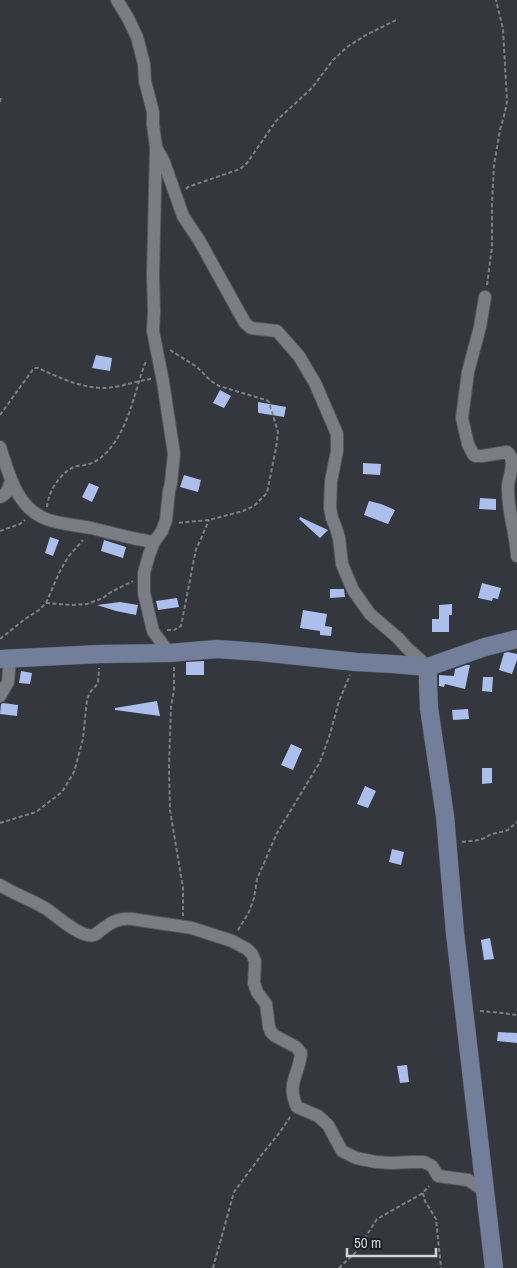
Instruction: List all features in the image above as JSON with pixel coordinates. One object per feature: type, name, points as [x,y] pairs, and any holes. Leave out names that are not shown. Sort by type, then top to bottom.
[{"type":"street","points":[[116,0],[128,18],[137,37],[144,64],[145,81],[154,112],[153,125],[156,147],[153,331],[174,454],[166,520],[149,555],[144,573],[144,593],[154,631],[169,653]]},
{"type":"street","points":[[156,147],[164,162],[183,216],[199,240],[245,323],[251,328],[277,331],[299,356],[315,383],[337,434],[337,451],[331,481],[330,508],[339,538],[342,564],[347,578],[370,614],[428,667],[429,708],[445,816],[455,933],[494,1268]]},
{"type":"street","points":[[485,297],[480,327],[468,372],[462,418],[468,444],[475,456],[507,452],[512,458],[508,498],[517,545],[517,556]]},
{"type":"street","points":[[0,447],[16,491],[42,517],[124,537],[154,542]]},
{"type":"street","points":[[0,497],[8,492],[11,481]]},
{"type":"street","points":[[0,696],[8,682],[5,658],[169,653],[217,649],[428,667],[485,647],[517,639]]},
{"type":"street","points":[[0,885],[44,907],[78,932],[88,935],[95,935],[115,920],[122,918],[183,926],[232,941],[247,949],[255,960],[254,983],[257,992],[266,1004],[271,1032],[296,1047],[301,1053],[292,1087],[293,1098],[297,1107],[318,1116],[328,1125],[342,1151],[356,1158],[392,1163],[424,1162],[432,1166],[438,1176],[468,1180],[485,1191]]},
{"type":"path","points":[[485,297],[492,248],[494,165],[507,101],[503,29],[496,0]]},
{"type":"path","points":[[177,200],[188,187],[240,169],[247,163],[276,121],[312,88],[333,60],[347,47],[396,20]]},
{"type":"path","points":[[0,102],[1,96]]},
{"type":"path","points":[[0,531],[20,524],[27,519],[42,517],[52,490],[67,471],[76,466],[89,464],[100,459],[109,450],[123,428],[138,380],[155,341],[197,367],[219,386],[269,402],[278,432],[267,492],[254,506],[243,511],[208,520],[171,523],[166,520]]},
{"type":"path","points":[[0,415],[34,368],[64,380],[105,388],[128,384],[138,380],[153,379],[163,382]]},
{"type":"path","points":[[154,631],[174,630],[181,626],[192,561],[208,520]]},
{"type":"path","points":[[0,639],[46,603],[68,557],[81,544],[92,528]]},
{"type":"path","points":[[46,603],[87,604],[103,598],[144,573]]},
{"type":"path","points":[[169,653],[174,664],[175,674],[171,706],[170,810],[183,888],[183,926]]},
{"type":"path","points":[[0,823],[36,812],[62,792],[74,772],[83,738],[87,699],[91,691],[98,684],[100,654]]},
{"type":"path","points":[[232,941],[249,912],[254,898],[257,879],[277,833],[320,762],[339,701],[356,662]]},
{"type":"path","points":[[447,845],[455,842],[480,840],[492,834],[508,830],[517,822]]},
{"type":"path","points":[[465,1011],[517,1015]]},
{"type":"path","points":[[213,1268],[234,1192],[297,1107]]},
{"type":"path","points":[[339,1268],[356,1252],[377,1219],[423,1193],[438,1176]]},
{"type":"path","points":[[423,1193],[436,1219],[441,1268]]},
{"type":"building","points":[[96,355],[112,358],[110,371],[92,368]]},
{"type":"building","points":[[220,390],[231,396],[224,408],[213,403]]},
{"type":"building","points":[[258,402],[286,407],[284,417],[259,413]]},
{"type":"building","points":[[363,463],[381,464],[380,475],[363,474]]},
{"type":"building","points":[[184,475],[201,480],[198,492],[180,487]]},
{"type":"building","points":[[89,483],[99,487],[92,502],[82,497]]},
{"type":"building","points":[[480,498],[496,499],[496,510],[479,509]]},
{"type":"building","points":[[369,501],[395,510],[388,524],[364,515]]},
{"type":"building","points":[[300,517],[328,530],[320,538],[299,519]]},
{"type":"building","points":[[50,537],[59,540],[53,556],[45,553]]},
{"type":"building","points":[[104,540],[126,547],[123,558],[101,551]]},
{"type":"building","points":[[482,583],[501,588],[498,599],[493,598],[492,601],[478,598]]},
{"type":"building","points":[[330,589],[344,589],[345,597],[330,598]]},
{"type":"building","points":[[177,598],[179,607],[158,610],[156,601]]},
{"type":"building","points":[[120,602],[138,605],[136,615],[97,605]]},
{"type":"building","points":[[452,604],[452,615],[449,615],[449,632],[432,632],[432,619],[439,619],[439,605]]},
{"type":"building","points":[[303,610],[327,614],[325,626],[332,627],[331,636],[320,635],[320,631],[300,628]]},
{"type":"building","points":[[504,653],[517,654],[512,674],[499,670]]},
{"type":"building","points":[[204,661],[204,675],[186,675],[186,662]]},
{"type":"building","points":[[470,665],[465,689],[445,684],[444,687],[439,686],[439,675],[454,676],[455,669]]},
{"type":"building","points":[[21,671],[32,673],[30,684],[19,683]]},
{"type":"building","points":[[483,677],[493,677],[492,692],[482,691]]},
{"type":"building","points":[[157,701],[160,716],[115,710],[115,708]]},
{"type":"building","points":[[1,704],[18,705],[17,716],[0,714]]},
{"type":"building","points":[[468,709],[469,719],[453,720],[452,710]]},
{"type":"building","points":[[291,744],[302,749],[293,770],[281,765]]},
{"type":"building","points":[[482,768],[492,768],[492,783],[482,784]]},
{"type":"building","points":[[365,786],[376,791],[368,808],[357,804]]},
{"type":"building","points":[[392,849],[404,852],[401,865],[389,862]]},
{"type":"building","points":[[490,938],[494,959],[484,960],[481,940]]},
{"type":"building","points":[[498,1032],[517,1033],[517,1043],[497,1041]]},
{"type":"building","points":[[407,1065],[409,1082],[400,1083],[397,1066]]}]
